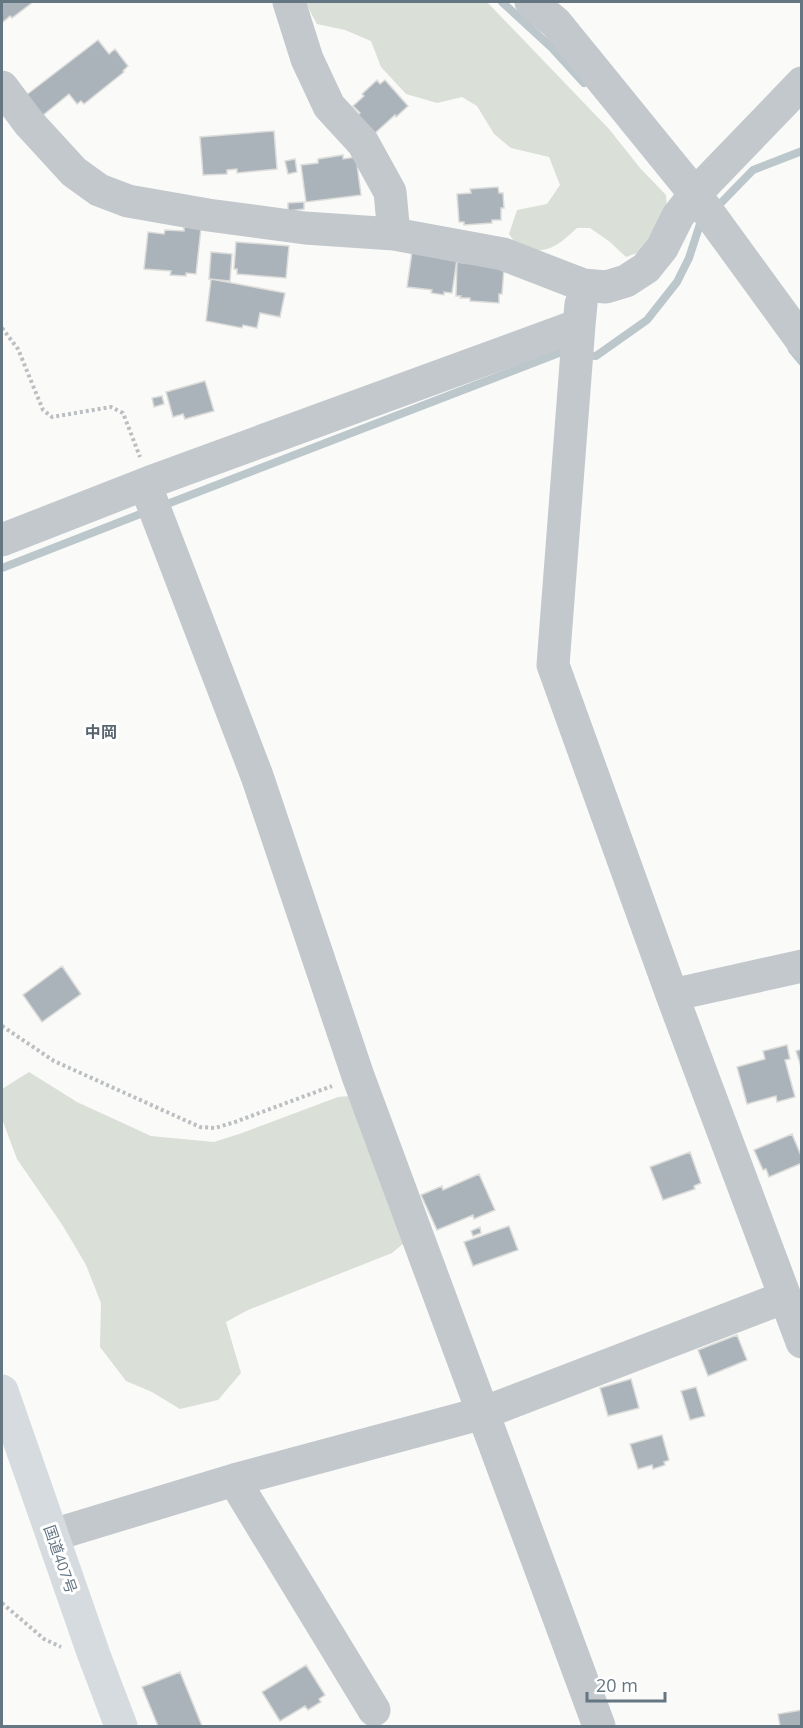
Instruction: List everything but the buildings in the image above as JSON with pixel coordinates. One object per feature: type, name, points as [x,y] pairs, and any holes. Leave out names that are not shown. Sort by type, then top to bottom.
[{"type":"highway","name":"国道407号","points":[[2,1391],[121,1726]]},
{"type":"street","points":[[289,2],[307,59],[329,106],[363,143],[390,192],[394,234]]},
{"type":"street","points":[[531,2],[556,23],[695,194],[801,341]]},
{"type":"street","points":[[2,87],[15,128],[99,190],[128,201],[305,228],[394,234],[503,254],[583,285],[606,287],[626,281],[646,268],[662,248],[678,216],[695,194],[801,83]]},
{"type":"street","points":[[583,285],[553,665],[801,1342]]},
{"type":"street","points":[[2,540],[148,483],[579,325]]},
{"type":"street","points":[[148,483],[256,776],[358,1076],[599,1726]]},
{"type":"street","points":[[672,995],[801,966]]},
{"type":"street","points":[[53,1535],[234,1480],[483,1413],[785,1297]]},
{"type":"street","points":[[234,1480],[374,1710]]},
{"type":"path","points":[[2,328],[18,350],[43,410],[52,417],[111,407],[123,413],[148,483]]},
{"type":"path","points":[[2,1026],[54,1061],[200,1126],[215,1128],[235,1122],[358,1076]]},
{"type":"path","points":[[2,1603],[44,1639],[80,1655],[94,1655]]},
{"type":"shaded area","points":[[305,2],[487,2],[609,129],[640,168],[666,195],[667,207],[640,252],[626,257],[590,228],[577,228],[551,248],[519,249],[509,234],[517,210],[547,204],[560,185],[549,157],[511,148],[494,134],[477,106],[462,97],[437,103],[406,94],[381,67],[371,41],[345,30],[317,24]]},
{"type":"shaded area","points":[[29,1072],[77,1102],[151,1136],[214,1142],[338,1097],[350,1096],[404,1243],[392,1253],[248,1310],[226,1322],[241,1373],[218,1400],[180,1409],[152,1392],[126,1381],[100,1347],[101,1303],[86,1265],[63,1226],[17,1159],[2,1119],[2,1089]]},
{"type":"waterway","points":[[502,2],[552,48],[584,83]]},
{"type":"waterway","points":[[715,209],[753,170],[802,151]]},
{"type":"waterway","points":[[584,355],[596,356],[647,320],[677,282],[704,219]]},
{"type":"waterway","points":[[792,350],[802,362]]},
{"type":"waterway","points":[[162,506],[559,353],[569,353]]},
{"type":"waterway","points":[[2,568],[148,511]]},
{"type":"district","name":"中岡","points":[[101,732]]}]
